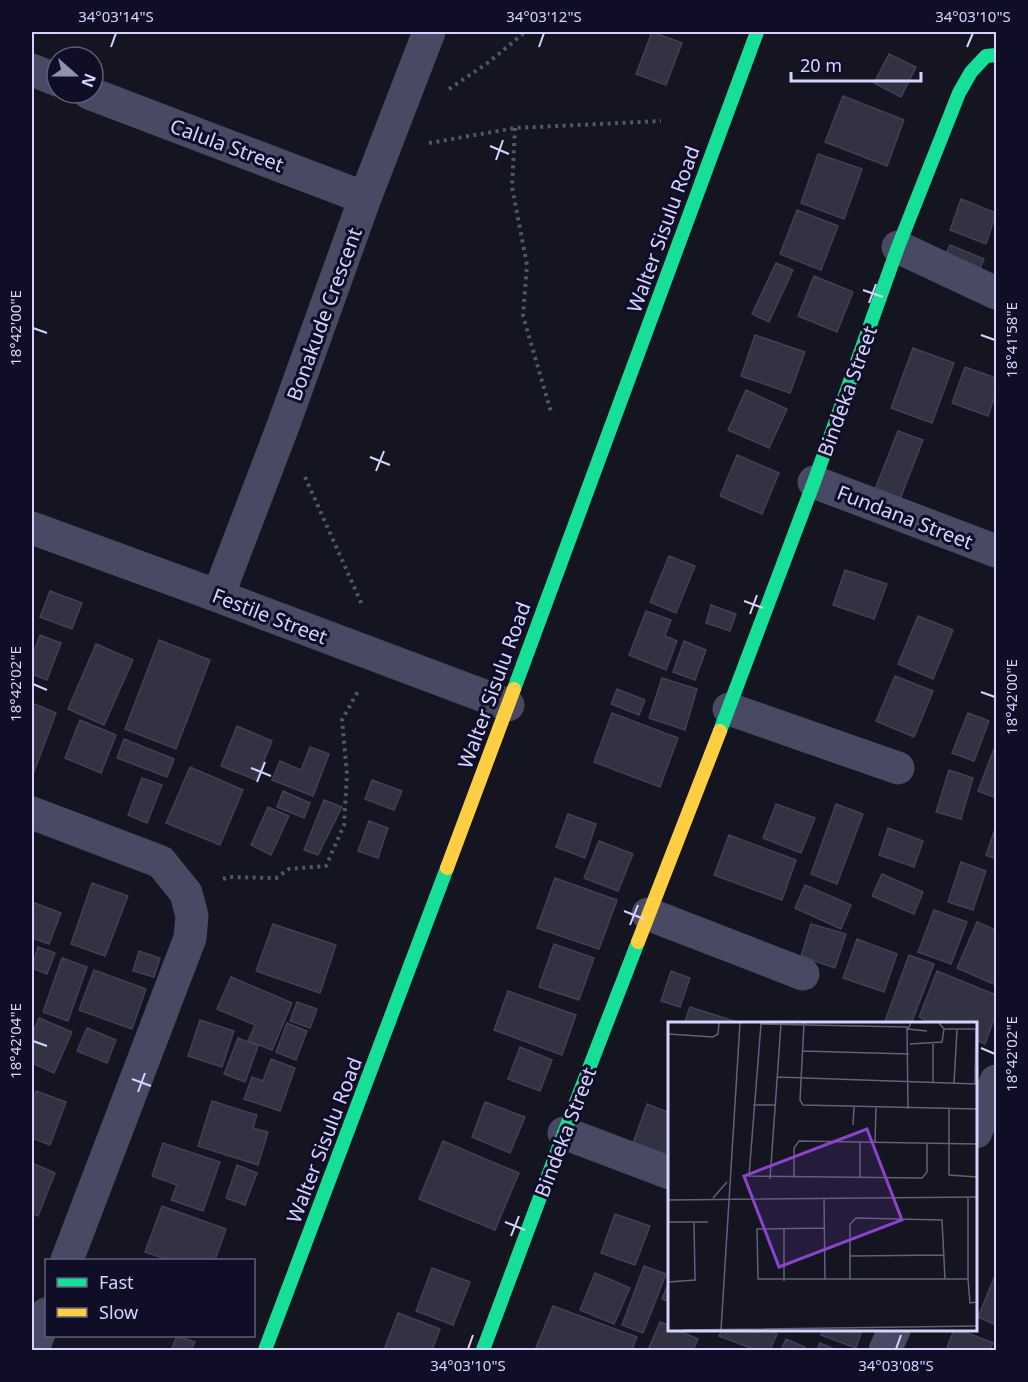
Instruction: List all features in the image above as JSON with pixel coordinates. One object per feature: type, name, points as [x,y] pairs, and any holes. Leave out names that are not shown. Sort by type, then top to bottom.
[{"type":"street","name":"Bonakude Crescent","points":[[218,596],[429,32]]},
{"type":"street","name":"Walter Sisulu Road","points":[[266,1350],[757,32]]},
{"type":"street","name":"Bindeka Street","points":[[483,1350],[648,914],[729,709],[814,483],[898,247],[959,93],[971,72],[986,56],[996,55]]},
{"type":"street","name":"Calula Street","points":[[105,99],[365,198]]},
{"type":"street","points":[[898,247],[996,293]]},
{"type":"street","name":"Fundana Street","points":[[814,483],[996,551]]},
{"type":"street","name":"Festile Street","points":[[32,528],[508,705]]},
{"type":"street","points":[[729,709],[898,768]]},
{"type":"street","points":[[32,813],[161,862],[186,893],[192,916],[190,938],[67,1259]]},
{"type":"street","points":[[648,914],[803,974]]},
{"type":"street","points":[[977,1127],[996,1081]]},
{"type":"street","points":[[564,1133],[668,1173]]},
{"type":"street","points":[[33,1350],[45,1317]]},
{"type":"street","points":[[885,1350],[893,1331]]},
{"type":"path","points":[[403,104],[428,103],[489,62],[525,32]]},
{"type":"path","points":[[385,150],[515,128],[661,121]]},
{"type":"path","points":[[515,128],[512,187],[527,265],[523,316],[551,412]]},
{"type":"path","points":[[283,426],[363,609]]},
{"type":"path","points":[[186,893],[229,877],[276,878],[289,869],[326,866],[344,825],[347,774],[342,720],[375,656]]},
{"type":"building","points":[[652,32],[682,43],[666,85],[636,74]]},
{"type":"building","points":[[889,54],[916,67],[901,97],[874,83]]},
{"type":"building","points":[[843,96],[904,120],[887,166],[825,142]]},
{"type":"building","points":[[818,154],[862,169],[844,219],[801,203]]},
{"type":"building","points":[[961,199],[996,213],[986,244],[950,230]]},
{"type":"building","points":[[797,210],[838,226],[821,270],[780,254]]},
{"type":"building","points":[[950,245],[984,259],[977,276],[943,261]]},
{"type":"building","points":[[776,263],[793,270],[769,322],[752,314]]},
{"type":"building","points":[[814,276],[853,292],[837,332],[798,316]]},
{"type":"building","points":[[755,335],[805,352],[790,393],[741,376]]},
{"type":"building","points":[[913,348],[954,363],[932,423],[891,408]]},
{"type":"building","points":[[965,367],[996,378],[996,393],[988,416],[952,403]]},
{"type":"building","points":[[746,390],[787,409],[769,448],[728,430]]},
{"type":"building","points":[[898,431],[923,440],[897,507],[872,497]]},
{"type":"building","points":[[737,455],[779,473],[762,514],[720,496]]},
{"type":"building","points":[[669,556],[695,566],[676,613],[650,602]]},
{"type":"building","points":[[845,570],[887,584],[874,619],[833,605]]},
{"type":"building","points":[[50,591],[82,603],[72,629],[40,617]]},
{"type":"building","points":[[711,605],[736,614],[730,631],[706,623]]},
{"type":"building","points":[[646,611],[671,620],[665,636],[677,641],[666,670],[629,655]]},
{"type":"building","points":[[918,616],[953,630],[933,679],[898,664]]},
{"type":"building","points":[[40,635],[61,643],[47,680],[32,674],[32,657]]},
{"type":"building","points":[[159,640],[210,660],[176,749],[125,729]]},
{"type":"building","points":[[684,641],[706,650],[695,680],[673,672]]},
{"type":"building","points":[[96,644],[133,660],[104,725],[68,709]]},
{"type":"building","points":[[895,676],[933,691],[914,737],[876,721]]},
{"type":"building","points":[[662,678],[697,689],[685,730],[649,718]]},
{"type":"building","points":[[617,689],[645,700],[639,715],[611,704]]},
{"type":"building","points":[[32,703],[56,713],[32,777]]},
{"type":"building","points":[[612,713],[678,738],[660,787],[594,762]]},
{"type":"building","points":[[968,713],[989,721],[974,761],[952,753]]},
{"type":"building","points":[[80,720],[116,735],[101,773],[65,758]]},
{"type":"building","points":[[237,726],[272,741],[256,780],[221,766]]},
{"type":"building","points":[[124,739],[174,759],[167,777],[117,758]]},
{"type":"building","points":[[310,747],[329,754],[313,796],[272,780],[280,761],[301,770]]},
{"type":"building","points":[[994,749],[996,750],[996,798],[978,791]]},
{"type":"building","points":[[190,767],[243,790],[220,845],[166,823]]},
{"type":"building","points":[[949,770],[973,778],[961,819],[936,812]]},
{"type":"building","points":[[142,778],[162,785],[147,823],[128,815]]},
{"type":"building","points":[[372,780],[402,791],[394,810],[365,799]]},
{"type":"building","points":[[283,791],[310,803],[304,818],[277,807]]},
{"type":"building","points":[[324,800],[342,807],[318,855],[304,850]]},
{"type":"building","points":[[776,804],[815,818],[801,853],[763,838]]},
{"type":"building","points":[[836,804],[863,814],[837,884],[811,874]]},
{"type":"building","points":[[268,807],[289,816],[271,855],[251,845]]},
{"type":"building","points":[[568,814],[596,824],[585,858],[556,847]]},
{"type":"building","points":[[369,821],[388,828],[378,858],[358,851]]},
{"type":"building","points":[[996,826],[996,859],[986,855]]},
{"type":"building","points":[[888,828],[923,841],[914,867],[879,855]]},
{"type":"building","points":[[729,835],[796,860],[782,900],[714,875]]},
{"type":"building","points":[[599,841],[633,854],[618,891],[584,878]]},
{"type":"building","points":[[961,862],[986,871],[973,910],[948,902]]},
{"type":"building","points":[[882,874],[923,892],[914,914],[872,896]]},
{"type":"building","points":[[555,878],[617,900],[599,949],[537,928]]},
{"type":"building","points":[[92,883],[128,896],[105,956],[71,944]]},
{"type":"building","points":[[805,885],[851,905],[841,929],[795,908]]},
{"type":"building","points":[[32,902],[61,913],[49,944],[32,938]]},
{"type":"building","points":[[934,910],[967,922],[951,964],[918,952]]},
{"type":"building","points":[[977,922],[996,930],[996,985],[957,968]]},
{"type":"building","points":[[273,924],[336,945],[320,993],[256,971]]},
{"type":"building","points":[[811,924],[846,934],[835,968],[801,956]]},
{"type":"building","points":[[857,939],[897,954],[884,992],[843,978]]},
{"type":"building","points":[[554,944],[594,958],[579,1000],[539,987]]},
{"type":"building","points":[[38,947],[55,953],[47,974],[32,968]]},
{"type":"building","points":[[139,951],[160,958],[154,977],[133,971]]},
{"type":"building","points":[[909,955],[934,964],[912,1022],[885,1022]]},
{"type":"building","points":[[62,958],[87,967],[68,1021],[43,1012]]},
{"type":"building","points":[[94,970],[146,989],[132,1029],[79,1010]]},
{"type":"building","points":[[671,971],[690,978],[680,1007],[661,1001]]},
{"type":"building","points":[[937,971],[996,995],[996,1013],[985,1044],[977,1040],[977,1022],[930,1022],[919,1017]]},
{"type":"building","points":[[231,977],[292,1003],[272,1050],[248,1041],[255,1025],[217,1009]]},
{"type":"building","points":[[508,991],[576,1015],[562,1055],[494,1030]]},
{"type":"building","points":[[297,1002],[317,1009],[310,1028],[290,1021]]},
{"type":"building","points":[[690,1007],[734,1021],[734,1022],[685,1022]]},
{"type":"building","points":[[39,1018],[72,1032],[54,1073],[32,1063],[32,1035]]},
{"type":"building","points":[[200,1020],[234,1031],[222,1067],[188,1056]]},
{"type":"building","points":[[287,1023],[307,1031],[296,1060],[276,1052]]},
{"type":"building","points":[[87,1028],[116,1040],[107,1063],[77,1051]]},
{"type":"building","points":[[238,1038],[258,1046],[245,1082],[224,1074]]},
{"type":"building","points":[[520,1047],[552,1060],[540,1091],[508,1079]]},
{"type":"building","points":[[271,1059],[295,1068],[280,1111],[244,1099],[252,1077],[263,1081]]},
{"type":"building","points":[[36,1091],[66,1102],[50,1145],[32,1138],[32,1103]]},
{"type":"building","points":[[212,1101],[257,1115],[253,1128],[268,1132],[258,1165],[198,1146]]},
{"type":"building","points":[[485,1102],[525,1117],[510,1153],[472,1137]]},
{"type":"building","points":[[647,1104],[668,1112],[668,1159],[632,1146]]},
{"type":"building","points":[[443,1141],[519,1173],[495,1230],[419,1199]]},
{"type":"building","points":[[163,1143],[220,1162],[203,1211],[171,1200],[177,1185],[152,1176]]},
{"type":"building","points":[[32,1163],[55,1173],[38,1216],[32,1213]]},
{"type":"building","points":[[237,1165],[257,1173],[245,1205],[226,1198]]},
{"type":"building","points":[[162,1206],[226,1229],[215,1259],[166,1259],[145,1252]]},
{"type":"building","points":[[615,1214],[650,1226],[635,1265],[601,1253]]},
{"type":"building","points":[[644,1266],[666,1274],[643,1333],[622,1325]]},
{"type":"building","points":[[432,1268],[470,1282],[453,1325],[416,1311]]},
{"type":"building","points":[[595,1273],[630,1288],[614,1324],[580,1310]]},
{"type":"building","points":[[996,1273],[996,1325],[978,1317]]},
{"type":"building","points":[[668,1284],[668,1301],[662,1299]]},
{"type":"building","points":[[553,1306],[637,1337],[632,1350],[535,1350]]},
{"type":"building","points":[[398,1313],[440,1329],[432,1350],[384,1350]]},
{"type":"building","points":[[660,1322],[668,1325],[668,1331],[679,1331],[698,1339],[693,1350],[648,1350]]},
{"type":"building","points":[[722,1331],[770,1331],[777,1334],[770,1350],[756,1350],[719,1336]]},
{"type":"building","points":[[823,1331],[862,1331],[856,1348],[821,1335]]},
{"type":"building","points":[[954,1331],[963,1331],[993,1343],[990,1350],[946,1350]]},
{"type":"building","points":[[177,1337],[195,1342],[191,1350],[171,1350]]},
{"type":"building","points":[[786,1339],[805,1347],[803,1350],[781,1350]]},
{"type":"building","points":[[820,1343],[837,1350],[817,1350]]},
{"type":"traffic: fast","points":[[514,689],[757,32]]},
{"type":"traffic: fast","points":[[720,731],[814,482],[898,247],[959,93],[971,72],[986,56],[996,55]]},
{"type":"traffic: fast","points":[[265,1350],[447,868]]},
{"type":"traffic: fast","points":[[483,1350],[638,942]]},
{"type":"traffic: slow","points":[[447,868],[514,689]]},
{"type":"traffic: slow","points":[[638,942],[720,731]]}]
